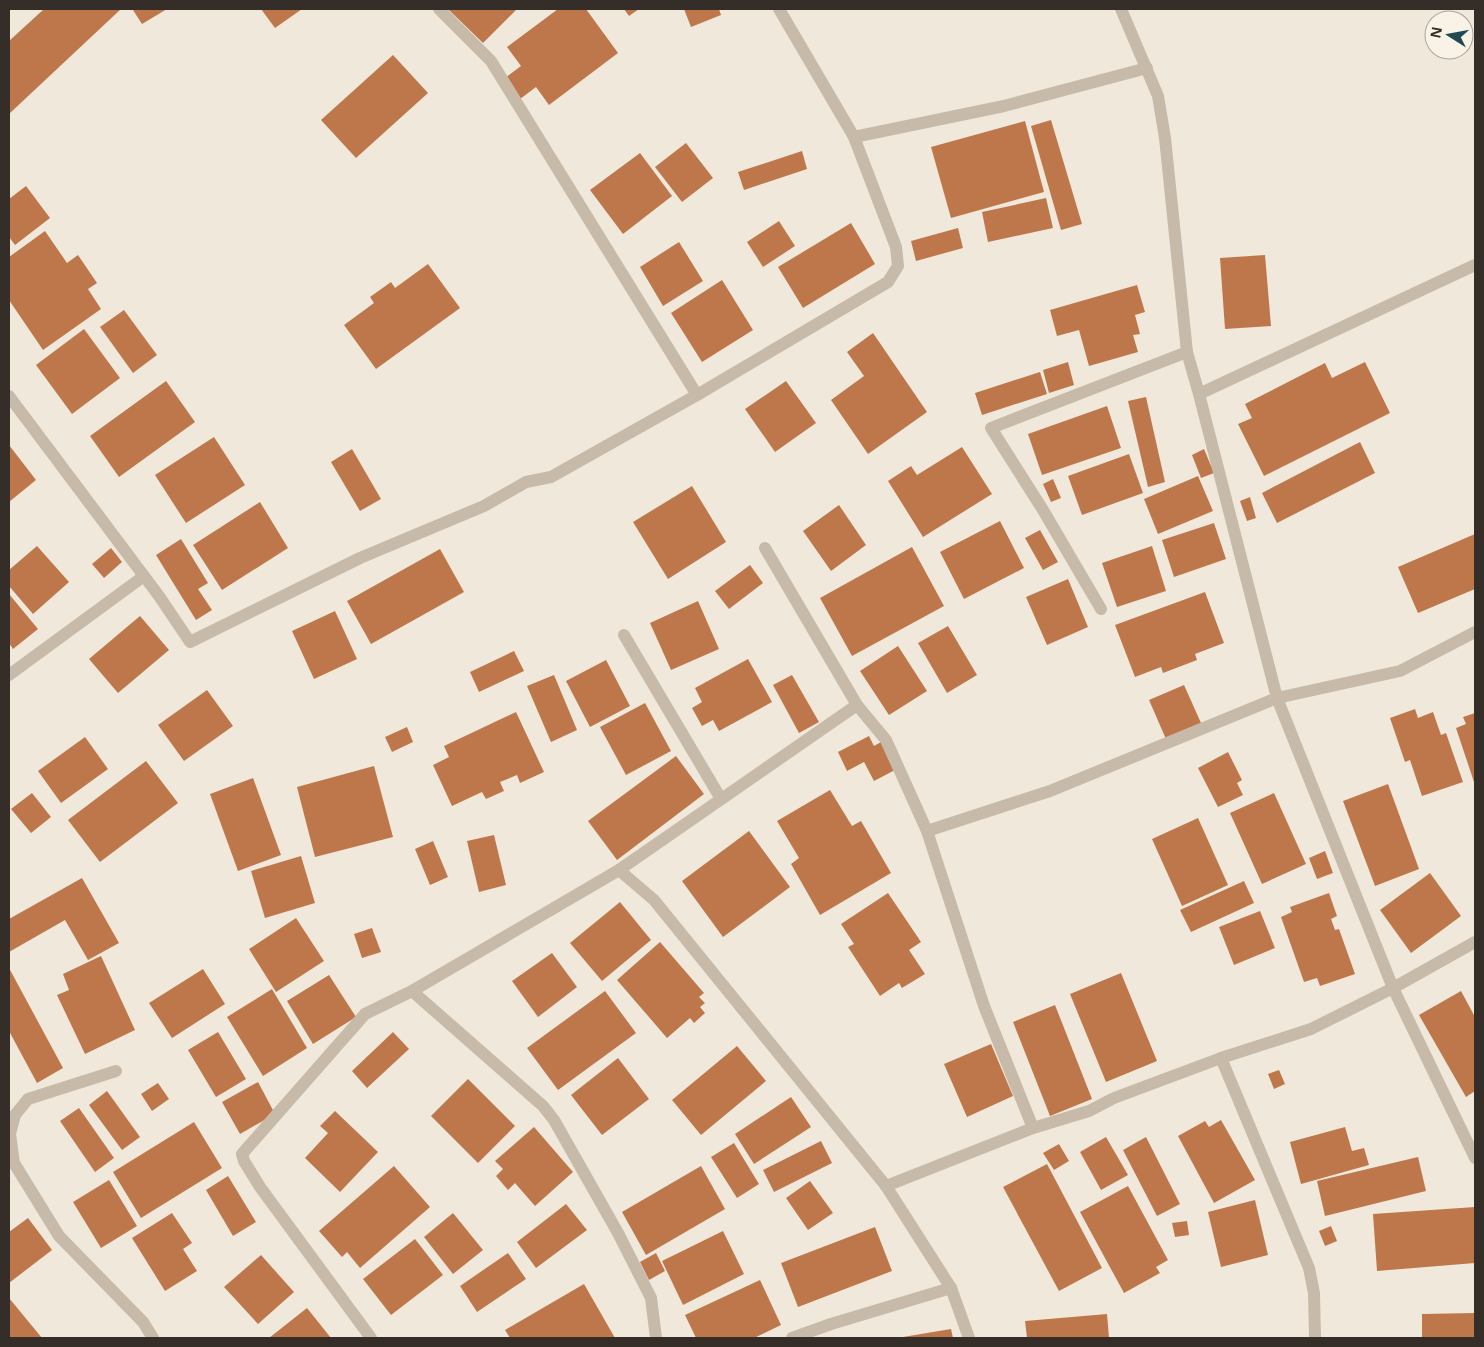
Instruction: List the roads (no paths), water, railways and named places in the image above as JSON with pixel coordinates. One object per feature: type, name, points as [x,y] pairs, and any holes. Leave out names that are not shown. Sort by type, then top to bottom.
[{"type":"street","points":[[439,9],[492,62],[697,396]]},
{"type":"street","points":[[9,396],[144,576],[190,642],[354,561],[484,506],[526,482],[551,477],[697,396],[888,282],[898,266],[896,247],[854,137],[779,9]]},
{"type":"street","points":[[1121,9],[1158,96],[1166,138],[1187,352],[1277,698],[1393,988],[1475,1158]]},
{"type":"street","points":[[854,137],[1004,106],[1147,68]]},
{"type":"street","points":[[1199,394],[1475,265]]},
{"type":"street","points":[[1101,609],[992,428],[1187,352]]},
{"type":"street","points":[[765,548],[857,705],[886,740],[927,831],[984,1006],[1033,1128]]},
{"type":"street","points":[[9,675],[144,576]]},
{"type":"street","points":[[927,831],[1050,791],[1277,698],[1400,671],[1475,632]]},
{"type":"street","points":[[624,635],[721,799]]},
{"type":"street","points":[[371,1338],[260,1187],[244,1162],[242,1154],[365,1014],[412,991],[619,870],[857,705]]},
{"type":"street","points":[[619,870],[654,900],[886,1186],[951,1288],[969,1338]]},
{"type":"street","points":[[886,1186],[1033,1128],[1089,1111],[1114,1098],[1221,1058],[1311,1029],[1393,988],[1475,942]]},
{"type":"street","points":[[412,991],[543,1106],[554,1120],[618,1233],[651,1298],[656,1338]]},
{"type":"street","points":[[1221,1058],[1309,1268],[1314,1293],[1315,1338]]},
{"type":"street","points":[[116,1071],[28,1099],[16,1115],[10,1134],[11,1166],[59,1236],[143,1322],[152,1338]]},
{"type":"street","points":[[792,1338],[831,1324],[951,1288]]}]
